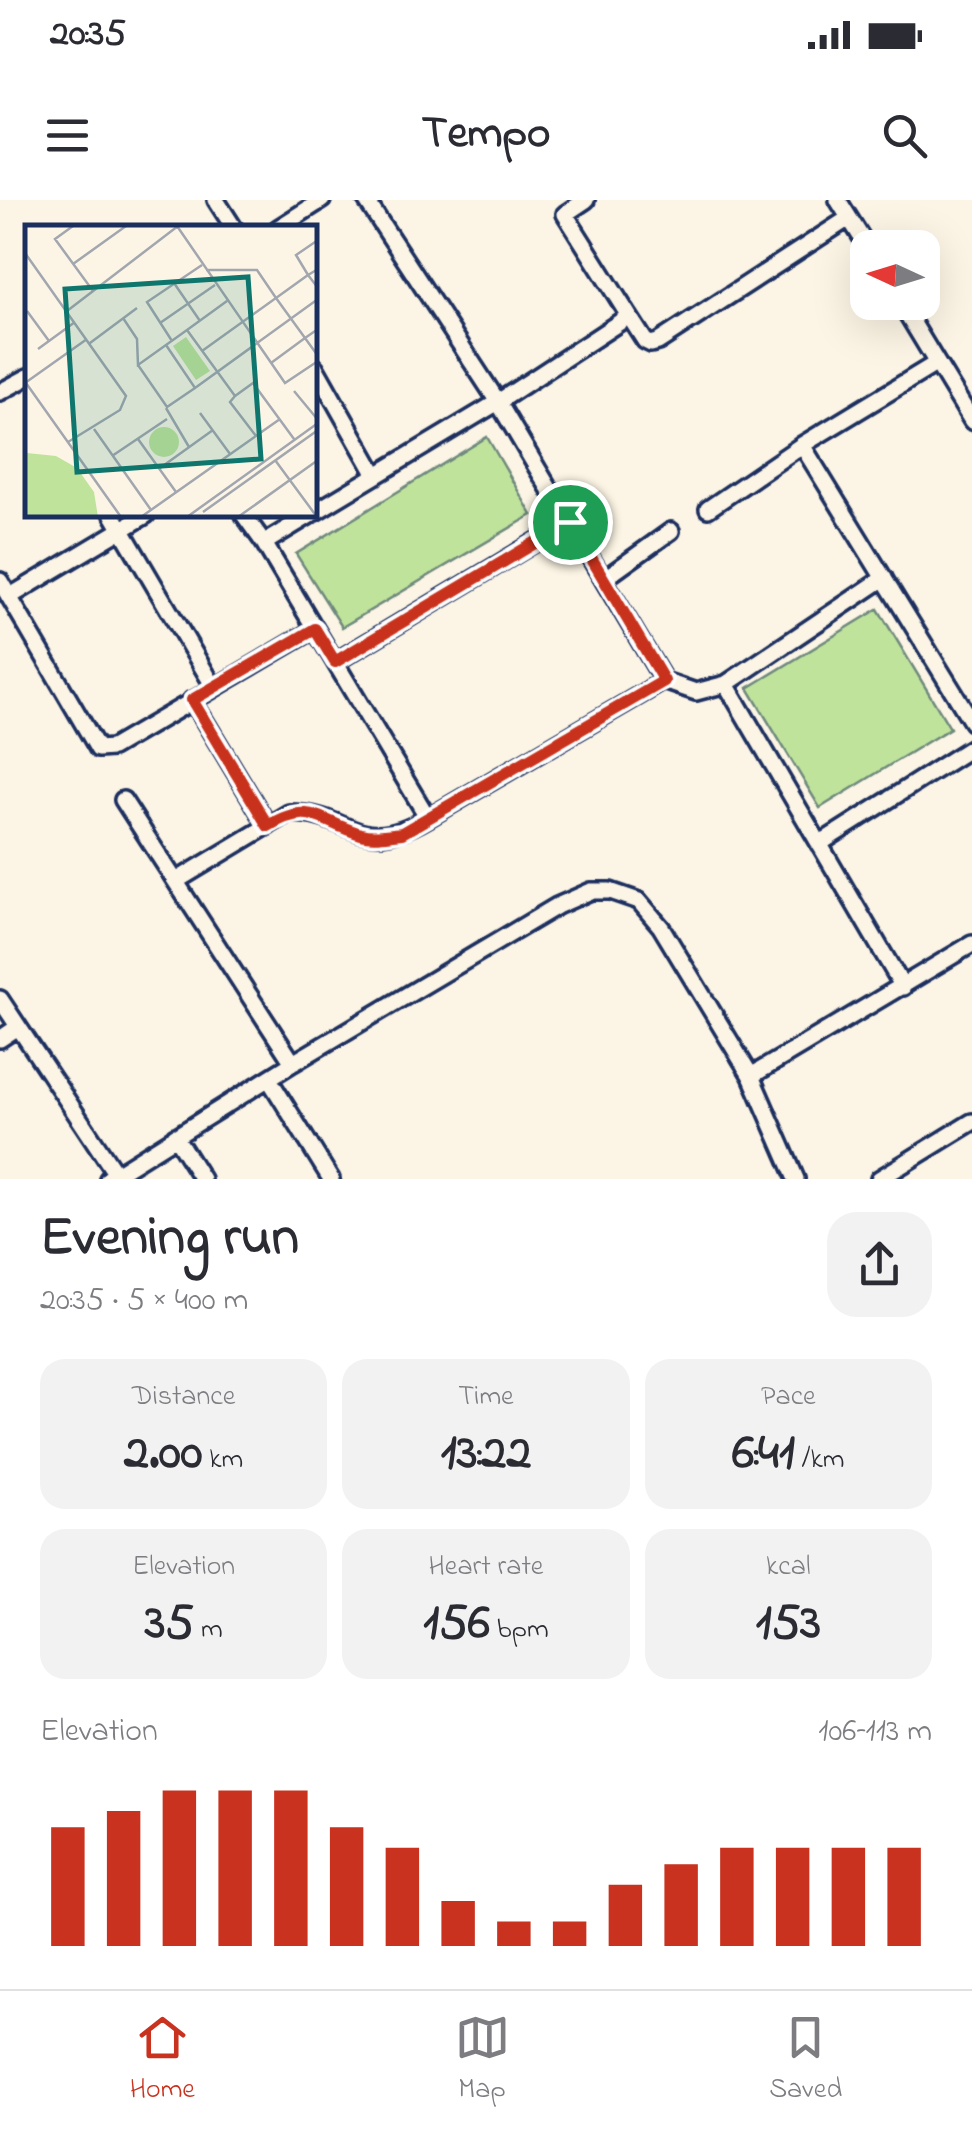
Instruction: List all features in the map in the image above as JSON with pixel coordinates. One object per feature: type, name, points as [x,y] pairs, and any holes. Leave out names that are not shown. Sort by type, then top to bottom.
[{"type":"street","points":[[216,200],[232,225]]},
{"type":"street","points":[[283,225],[322,200]]},
{"type":"street","points":[[366,200],[498,402],[664,681],[696,692],[726,684],[884,578]]},
{"type":"street","points":[[586,200],[560,207],[645,341],[651,344],[849,218]]},
{"type":"street","points":[[838,200],[857,230]]},
{"type":"street","points":[[318,509],[498,402],[629,316]]},
{"type":"street","points":[[911,320],[972,421]]},
{"type":"street","points":[[708,509],[802,444],[937,364]]},
{"type":"street","points":[[318,372],[376,475]]},
{"type":"street","points":[[0,392],[25,378]]},
{"type":"street","points":[[802,444],[972,722]]},
{"type":"street","points":[[246,518],[428,818]]},
{"type":"street","points":[[264,543],[304,518]]},
{"type":"street","points":[[9,596],[117,522],[214,688]]},
{"type":"street","points":[[335,662],[570,522]]},
{"type":"street","points":[[604,579],[671,531]]},
{"type":"street","points":[[0,581],[98,749],[112,748],[315,629]]},
{"type":"street","points":[[176,882],[289,813],[310,813],[364,836],[402,833],[664,681]]},
{"type":"street","points":[[726,684],[903,987]]},
{"type":"street","points":[[192,700],[268,826]]},
{"type":"street","points":[[819,844],[972,747]]},
{"type":"street","points":[[123,800],[292,1063]]},
{"type":"street","points":[[0,999],[112,1176],[292,1063],[557,906],[591,891],[610,891],[639,901],[661,928],[751,1076],[796,1179]]},
{"type":"street","points":[[751,1076],[972,944]]},
{"type":"street","points":[[0,1039],[18,1028]]},
{"type":"street","points":[[269,1079],[332,1179]]},
{"type":"street","points":[[879,1179],[972,1122]]},
{"type":"street","points":[[175,1136],[202,1179]]},
{"type":"green space","points":[[487,437],[532,515],[342,627],[296,554]]},
{"type":"green space","points":[[878,609],[950,728],[820,808],[748,688]]},
{"type":"route","points":[[570,522],[664,681],[402,833],[364,836],[310,813],[289,813],[268,826],[192,700],[315,629],[335,662],[570,522]]}]
